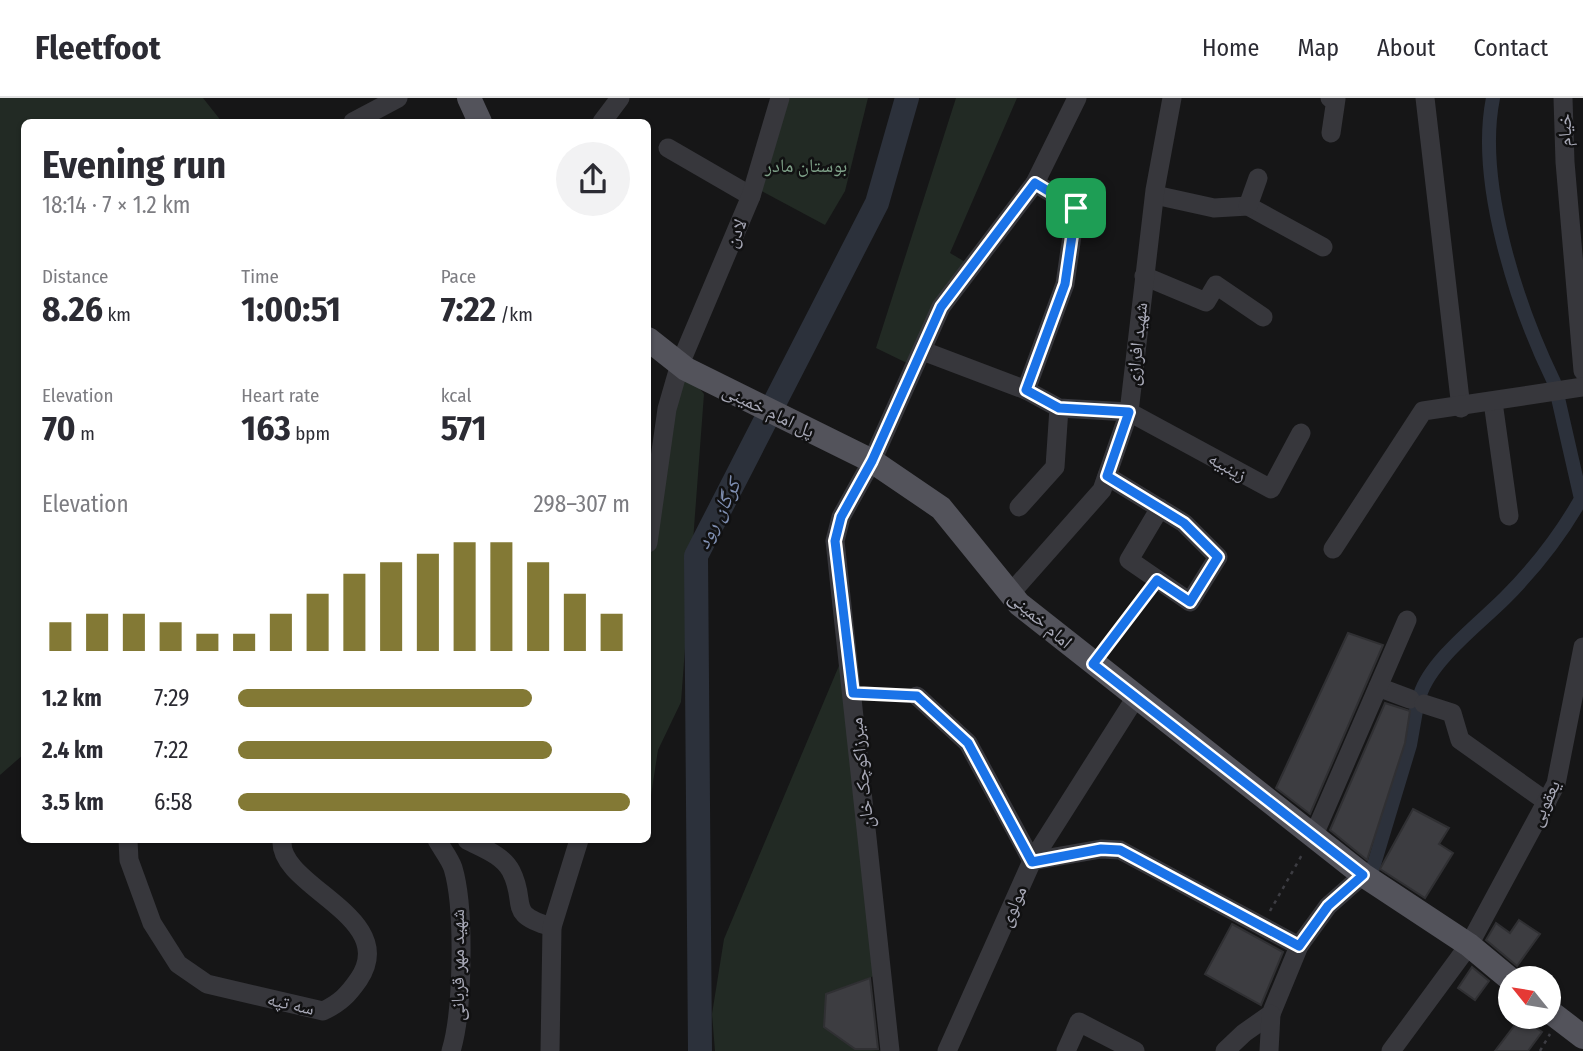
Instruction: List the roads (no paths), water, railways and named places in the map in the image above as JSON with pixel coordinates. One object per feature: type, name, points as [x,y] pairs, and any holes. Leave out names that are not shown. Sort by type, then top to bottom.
[{"type":"main road","points":[[469,98],[479,119]]},
{"type":"main road","points":[[651,341],[683,367]]},
{"type":"main road","name":"پل امام خمینی","points":[[683,367],[862,456]]},
{"type":"main road","name":"امام خمینی","points":[[862,456],[941,508],[1010,594],[1093,664],[1363,875],[1469,945],[1498,969]]},
{"type":"main road","points":[[1561,1020],[1583,1037]]},
{"type":"street","points":[[359,119],[398,98]]},
{"type":"street","points":[[604,119],[620,98]]},
{"type":"street","name":"لادن","points":[[651,522],[667,409],[751,196],[780,98]]},
{"type":"street","name":"میرزاکوچک خان","points":[[890,1051],[835,541],[862,456],[923,351],[941,307],[1035,183],[1077,98]]},
{"type":"street","name":"شهید افرازی","points":[[1010,594],[1102,490],[1129,412],[1155,195],[1172,98]]},
{"type":"street","points":[[1330,98],[1336,99],[1331,133]]},
{"type":"street","points":[[1425,98],[1461,408]]},
{"type":"street","name":"خیام","points":[[1563,98],[1565,162],[1583,371]]},
{"type":"street","points":[[668,148],[751,196]]},
{"type":"street","points":[[1248,206],[1258,178]]},
{"type":"street","points":[[1026,390],[1065,284],[1076,208],[1035,183]]},
{"type":"street","points":[[1155,195],[1214,208],[1248,206],[1323,247]]},
{"type":"street","points":[[1576,273],[1583,243]]},
{"type":"street","points":[[1144,276],[1206,302],[1216,285],[1263,317]]},
{"type":"street","points":[[923,351],[1026,390],[1059,408],[1129,412]]},
{"type":"street","points":[[1333,549],[1423,411],[1461,408],[1583,387]]},
{"type":"street","points":[[1493,402],[1509,516]]},
{"type":"street","points":[[1019,508],[1055,467],[1059,408]]},
{"type":"street","name":"زینبیه","points":[[1129,412],[1271,489],[1301,433]]},
{"type":"street","points":[[1107,476],[1160,508],[1184,523],[1218,557],[1190,602],[1129,560],[1160,508]]},
{"type":"street","points":[[1314,835],[1407,620]]},
{"type":"street","name":"یعقوبی","points":[[1391,1051],[1469,945],[1556,785],[1581,673],[1583,647]]},
{"type":"street","points":[[1378,687],[1452,713],[1460,740],[1547,802]]},
{"type":"street","points":[[917,696],[968,743],[1032,862],[1101,849],[1120,850],[1299,946]]},
{"type":"street","name":"مولوی","points":[[947,1051],[1032,862],[1136,697]]},
{"type":"street","name":"سه تپه","points":[[128,843],[129,860],[152,923],[178,964],[207,984],[323,1010],[341,1003],[360,977],[367,961],[366,939],[355,924],[292,864],[282,848],[282,843]]},
{"type":"street","name":"شهید مهر قربانی","points":[[439,843],[453,867],[461,936],[457,1032],[452,1051]]},
{"type":"street","points":[[473,843],[506,863],[512,872],[523,914],[530,921],[552,927]]},
{"type":"street","points":[[550,1051],[552,927],[578,843]]},
{"type":"street","points":[[1269,1051],[1270,1014],[1299,946],[1328,906],[1363,875]]},
{"type":"street","points":[[1226,1051],[1244,1033],[1270,1014]]},
{"type":"street","points":[[1066,1051],[1079,1022],[1135,1051]]},
{"type":"waterway","name":"کرگان رود","points":[[700,1051],[696,556],[877,203],[907,98]]},
{"type":"waterway","points":[[1493,98],[1489,131],[1490,167],[1503,243],[1526,317],[1554,382]]},
{"type":"waterway","points":[[1420,695],[1434,669],[1445,656],[1537,563],[1581,499],[1558,398]]},
{"type":"waterway","points":[[1372,871],[1410,745],[1417,705]]},
{"type":"park label","name":"بوستان مادر","points":[[806,165]]}]
